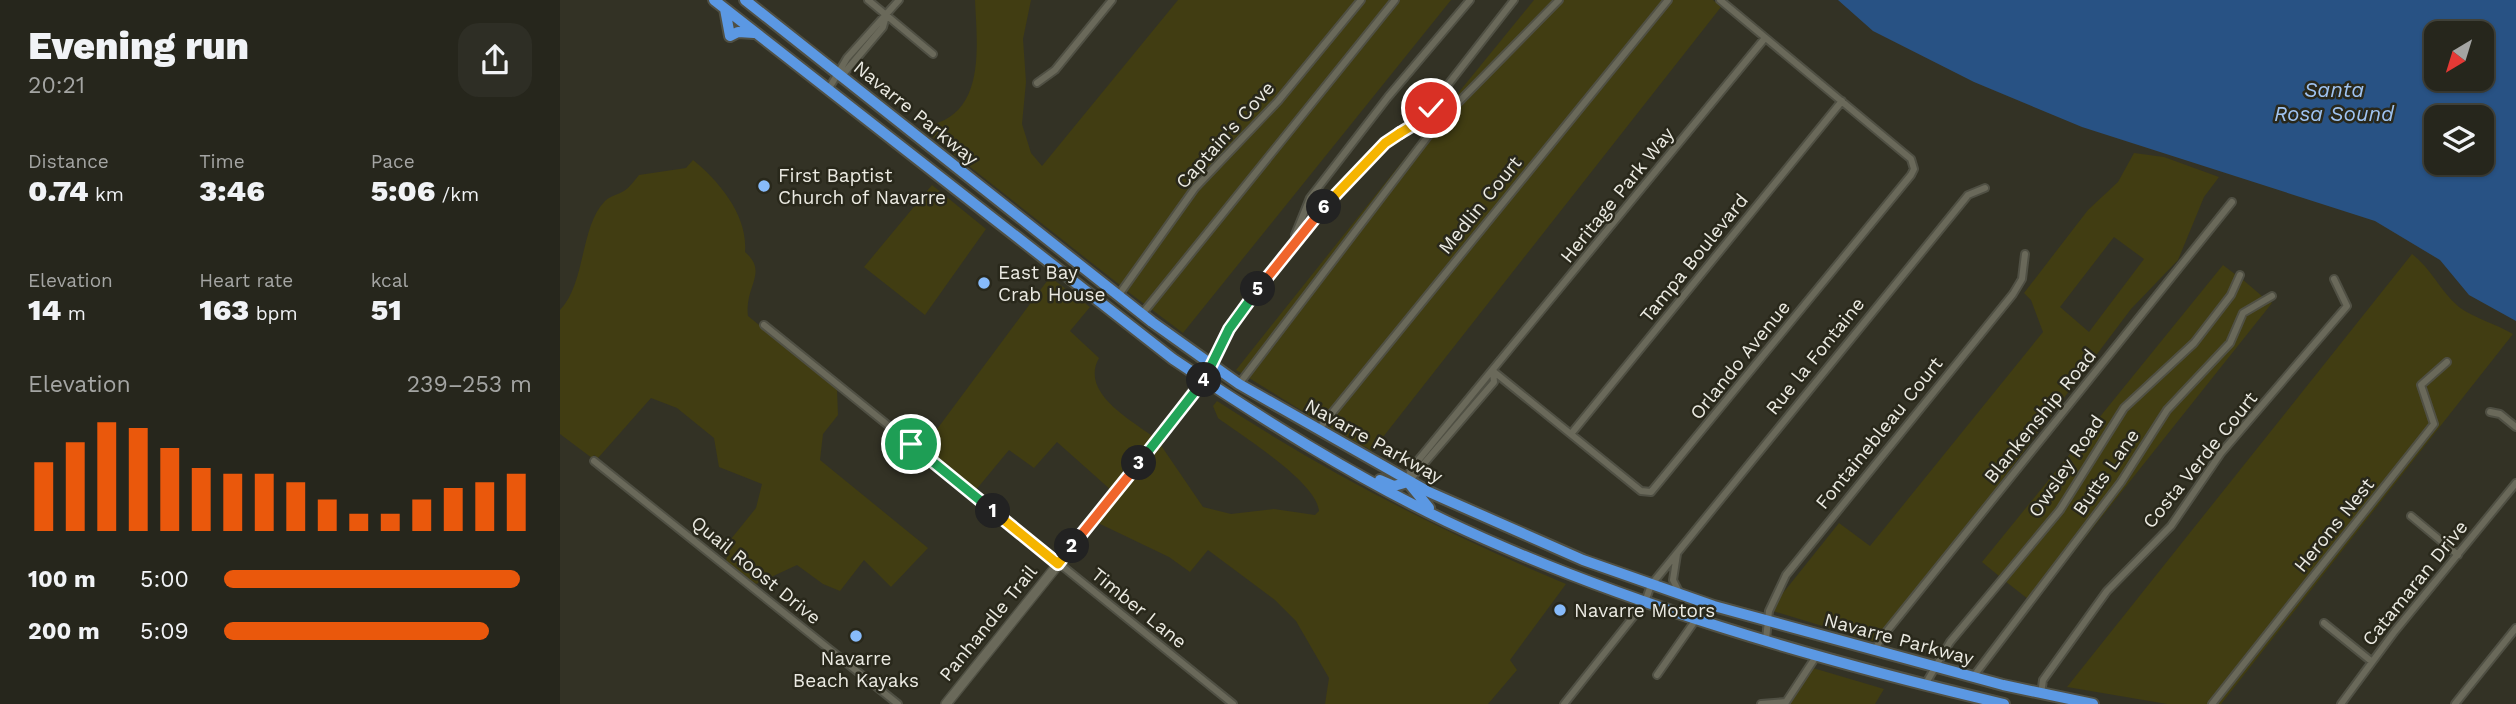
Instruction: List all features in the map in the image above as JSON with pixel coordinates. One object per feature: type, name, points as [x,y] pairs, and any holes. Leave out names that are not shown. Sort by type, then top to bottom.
[{"type":"highway","name":"Navarre Parkway","points":[[713,0],[1107,310],[1204,380],[1375,485],[1448,522],[1528,557],[1645,602],[1818,654],[2004,704]]},
{"type":"highway","name":"Navarre Parkway","points":[[745,0],[1118,296],[1212,365],[1239,384],[1408,482],[1519,534],[1651,585],[1874,651],[2041,694],[2093,704]]},
{"type":"highway","points":[[725,9],[730,36],[738,32],[755,33]]},
{"type":"highway","points":[[1257,414],[1286,427],[1388,485],[1408,482],[1426,506],[1448,522]]},
{"type":"street","points":[[868,0],[933,54]]},
{"type":"street","points":[[828,90],[839,74],[883,27],[886,16],[899,0]]},
{"type":"street","points":[[1037,83],[1055,70],[1112,0]]},
{"type":"street","name":"Captain's Cove","points":[[1118,296],[1195,188],[1278,102],[1361,0]]},
{"type":"street","points":[[1142,314],[1395,0]]},
{"type":"street","points":[[1294,240],[1310,198],[1388,97],[1469,0]]},
{"type":"street","points":[[1212,365],[1229,329],[1294,240],[1385,143],[1422,118],[1514,0]]},
{"type":"street","points":[[1239,384],[1438,123],[1559,0]]},
{"type":"street","name":"Medlin Court","points":[[1318,431],[1668,0]]},
{"type":"street","points":[[1720,0],[1842,101]]},
{"type":"street","name":"Heritage Park Way","points":[[1408,482],[1411,469],[1765,38]]},
{"type":"street","name":"Tampa Boulevard","points":[[1571,434],[1842,101]]},
{"type":"street","name":"Orlando Avenue","points":[[1493,371],[1641,491],[1651,492],[1802,310],[1914,169],[1911,159],[1842,101]]},
{"type":"street","name":"Rue la Fontaine","points":[[1564,704],[1645,602],[1651,585],[1968,195],[1985,188]]},
{"type":"street","name":"Blankenship Road","points":[[1874,651],[1882,636],[2231,202]]},
{"type":"street","name":"Fontainebleau Court","points":[[1766,639],[1769,611],[1786,575],[2018,287],[2024,272],[2025,254]]},
{"type":"street","name":"Owsley Road","points":[[1926,683],[1959,631],[2060,510],[2124,408],[2194,342],[2231,295],[2240,275]]},
{"type":"street","name":"Costa Verde Court","points":[[2041,694],[2043,680],[2107,591],[2171,526],[2221,453],[2347,306],[2334,279]]},
{"type":"street","name":"Butts Lane","points":[[1973,677],[2121,482],[2166,410],[2230,343],[2243,313],[2272,296]]},
{"type":"street","name":"Timber Lane","points":[[764,325],[1233,704]]},
{"type":"street","name":"Herons Nest","points":[[2212,704],[2434,424],[2421,385],[2446,362]]},
{"type":"street","name":"Panhandle Trail","points":[[946,704],[1204,380],[1212,365]]},
{"type":"street","points":[[2490,412],[2500,414],[2516,427]]},
{"type":"street","name":"Quail Roost Drive","points":[[594,461],[898,704]]},
{"type":"street","name":"Catamaran Drive","points":[[2341,704],[2371,661],[2516,483]]},
{"type":"street","points":[[2411,516],[2458,555]]},
{"type":"street","points":[[1677,553],[1673,580],[1680,594]]},
{"type":"street","points":[[1657,675],[1697,618]]},
{"type":"street","points":[[2324,623],[2371,661]]},
{"type":"street","points":[[2455,704],[2516,628]]},
{"type":"street","points":[[1761,704],[1786,702],[1818,654]]},
{"type":"shaded area","points":[[975,0],[1031,0],[1023,39],[1026,82],[1022,124],[1031,153],[1042,166],[1178,0],[1357,0],[1276,99],[1192,186],[1121,286],[927,133],[931,125],[949,118],[970,92],[976,56]]},
{"type":"shaded area","points":[[1366,0],[1451,0],[1183,333],[1127,291],[1198,190],[1281,104]]},
{"type":"shaded area","points":[[1534,0],[1554,0],[1437,119]]},
{"type":"shaded area","points":[[1564,0],[1663,0],[1320,422],[1249,378],[1440,126]]},
{"type":"shaded area","points":[[1672,0],[1713,0],[1721,7],[1372,451],[1326,425]]},
{"type":"shaded area","points":[[1429,128],[1243,374],[1236,370]]},
{"type":"shaded area","points":[[2134,153],[2164,157],[2219,177],[2204,197],[2178,260],[2131,309],[1990,496],[1875,642],[1773,611],[1779,598],[1839,523],[1870,546],[2043,332],[2031,300],[2024,293],[2088,210],[2118,182]],"holes":[[[2114,237],[2144,259],[2089,332],[2060,307]]]},
{"type":"shaded area","points":[[693,160],[722,189],[742,226],[745,252],[755,267],[748,316],[837,389],[838,415],[823,434],[820,460],[928,548],[891,587],[864,560],[840,591],[823,584],[797,565],[756,584],[726,561],[731,539],[756,508],[762,484],[719,467],[714,438],[677,408],[651,398],[598,458],[594,455],[592,458],[560,434],[560,310],[574,285],[597,212],[605,201],[626,189],[639,175],[686,168]]},
{"type":"shaded area","points":[[932,185],[986,229],[925,315],[864,267]]},
{"type":"shaded area","points":[[2412,254],[2459,307],[2513,334],[2221,704],[2215,704],[2437,426],[2426,385],[2452,363],[2448,357],[2418,386],[2430,423],[2208,704],[2167,704],[2067,687]]},
{"type":"shaded area","points":[[2223,265],[2236,275],[2227,293],[2191,340],[2122,406],[2057,508],[1999,576],[1982,562]]},
{"type":"shaded area","points":[[1050,277],[1090,307],[1070,331],[1099,358],[1095,371],[1096,383],[1102,394],[1111,405],[1155,438],[1112,491],[1057,442],[1034,468],[1009,450],[975,491],[923,448]]},
{"type":"shaded area","points":[[2242,279],[2263,297],[2242,309],[2226,341],[2163,408],[2118,480],[2028,599],[2005,581],[2062,512],[2127,410],[2196,345],[2234,297]]},
{"type":"shaded area","points":[[2270,301],[2272,303],[2033,603],[2124,484],[2169,412],[2232,346],[2246,315]]},
{"type":"shaded area","points":[[1217,401],[1301,453],[1387,500],[1475,544],[1566,584],[1510,660],[1517,670],[1488,704],[1325,704],[1329,678],[1296,621],[1275,600],[1208,550],[1190,572],[1169,557],[1096,522],[1160,444],[1203,507],[1231,514],[1274,509],[1315,515],[1319,511],[1315,499],[1292,474],[1218,418],[1213,406]]},
{"type":"shaded area","points":[[1813,668],[1884,689],[1875,704],[1788,704]]},
{"type":"water","name":"Santa Rosa Sound","points":[[1838,0],[2516,0],[2516,321],[2469,295],[2440,260],[2375,221],[2082,127],[1974,82],[1873,31]]},
{"type":"place","name":"First Baptist Church of Navarre","points":[[764,186]]},
{"type":"place","name":"East Bay Crab House","points":[[984,283]]},
{"type":"place","name":"Navarre Motors","points":[[1560,610]]},
{"type":"place","name":"Navarre Beach Kayaks","points":[[856,636]]},
{"type":"route","points":[[911,444],[1058,564],[1204,380],[1215,353],[1246,303],[1306,225],[1366,166],[1385,143],[1410,128],[1431,108]]}]
